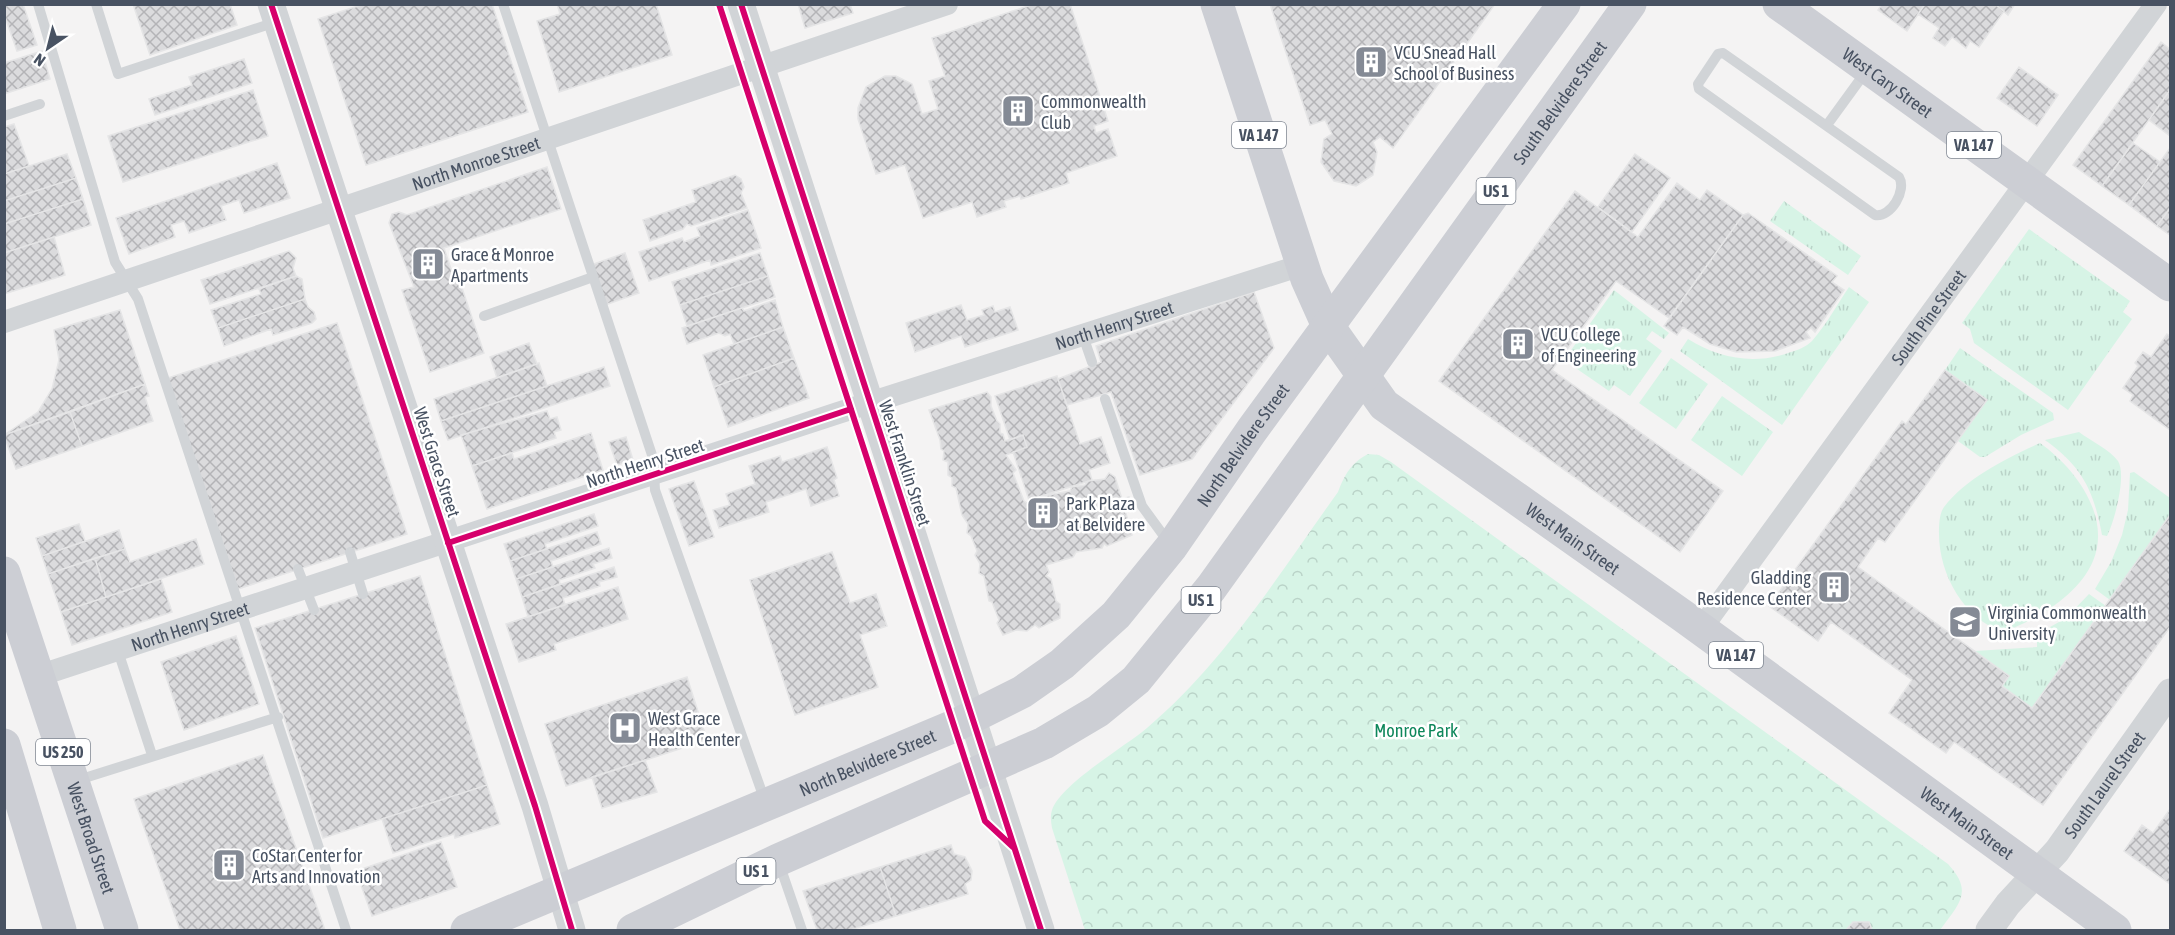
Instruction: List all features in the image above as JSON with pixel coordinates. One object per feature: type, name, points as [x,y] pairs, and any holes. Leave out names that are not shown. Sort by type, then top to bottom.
[{"type":"main road","name":"West Main Street","points":[[1217,4],[1302,266],[1328,327],[1384,405],[1701,629],[2115,930]]},
{"type":"main road","points":[[1328,327],[1564,4]]},
{"type":"main road","name":"South Belvidere Street","points":[[1362,377],[1630,4]]},
{"type":"main road","name":"West Cary Street","points":[[1779,4],[2170,285]]},
{"type":"main road","name":"North Belvidere Street","points":[[467,930],[972,717],[1022,692],[1062,664],[1116,615],[1172,546],[1328,327]]},
{"type":"main road","name":"US 1","points":[[633,930],[778,860],[1044,743],[1098,711],[1136,680],[1211,588],[1362,377]]},
{"type":"main road","name":"West Broad Street","points":[[4,573],[122,930]]},
{"type":"main road","name":"US 250","points":[[4,745],[60,930]]},
{"type":"street","name":"West Franklin Street","points":[[741,4],[1041,930]]},
{"type":"street","name":"North Monroe Street","points":[[4,322],[947,4]]},
{"type":"street","name":"South Pine Street","points":[[1701,629],[2156,4]]},
{"type":"street","name":"West Grace Street","points":[[274,13],[572,930]]},
{"type":"street","name":"North Henry Street","points":[[38,676],[870,404],[1302,266]]},
{"type":"street","name":"South Laurel Street","points":[[1989,930],[2008,904],[2057,851],[2170,692]]},
{"type":"lane","points":[[38,4],[115,262],[138,299],[278,717],[346,930]]},
{"type":"lane","points":[[96,4],[118,74],[274,13]]},
{"type":"lane","points":[[503,4],[653,458],[659,500],[766,804]]},
{"type":"lane","points":[[1723,53],[1827,125],[1899,177],[1902,189],[1888,211],[1880,216],[1875,215],[1699,89],[1698,84],[1718,54],[1723,53]]},
{"type":"lane","points":[[1827,125],[1868,69]]},
{"type":"lane","points":[[4,116],[40,104]]},
{"type":"lane","points":[[483,316],[593,277]]},
{"type":"lane","points":[[1083,336],[1092,362]]},
{"type":"lane","points":[[1105,399],[1142,506],[1172,546]]},
{"type":"lane","points":[[118,651],[152,755]]},
{"type":"lane","points":[[73,782],[152,755],[278,717]]},
{"type":"lane","points":[[778,860],[802,930]]},
{"type":"green space","points":[[1784,201],[1861,256],[1848,275],[1770,221]]},
{"type":"green space","points":[[2029,229],[2130,301],[2123,312],[2132,319],[2068,410],[1974,343],[1970,329],[1962,323]]},
{"type":"green space","points":[[1849,287],[1869,302],[1782,425],[1680,351],[1688,339],[1725,355],[1751,359],[1778,356],[1805,347],[1827,322]]},
{"type":"green space","points":[[1614,290],[1669,333],[1664,339],[1652,331],[1646,339],[1662,351],[1630,396],[1614,385],[1609,391],[1564,360]]},
{"type":"green space","points":[[1960,348],[2053,413],[2054,420],[2021,435],[1985,457],[1980,457],[1958,441],[1987,400],[1945,370]]},
{"type":"green space","points":[[1671,358],[1708,384],[1676,429],[1639,403]]},
{"type":"green space","points":[[1722,396],[1773,432],[1742,476],[1691,440]]},
{"type":"green space","points":[[2079,432],[2110,453],[2118,461],[2120,468],[2118,499],[2107,536],[2102,535],[2095,506],[2078,471],[2069,460],[2045,440]]},
{"type":"green space","points":[[2040,443],[2065,465],[2086,494],[2094,510],[2098,527],[2098,544],[2086,574],[2067,595],[2043,613],[2004,632],[1977,617],[1956,594],[1940,549],[1940,517],[1944,507],[1975,478]]},
{"type":"green space","name":"Monroe Park","points":[[1368,454],[1379,455],[1391,462],[1948,864],[1956,874],[1962,890],[1958,905],[1940,930],[1085,930],[1052,828],[1052,810],[1067,789],[1147,728],[1201,675],[1250,616],[1338,492],[1349,470]]},
{"type":"green space","points":[[2134,472],[2170,498],[2170,515],[2110,600],[2095,589],[2111,562],[2122,535],[2128,510],[2130,473]]},
{"type":"green space","points":[[2089,594],[2106,606],[2032,708],[2002,686],[2009,676],[1975,651],[2037,647],[2037,641],[2029,639],[2066,618]]},
{"type":"building","points":[[4,4],[23,4],[37,45],[17,51],[4,14]]},
{"type":"building","points":[[133,4],[230,4],[237,25],[150,55]]},
{"type":"building","points":[[364,4],[492,4],[528,112],[366,165],[318,19]]},
{"type":"building","points":[[557,4],[656,4],[672,55],[559,92],[537,21],[560,14]]},
{"type":"building","points":[[798,4],[850,4],[853,13],[805,28]]},
{"type":"building","name":"Commonwealth Club","points":[[1034,4],[1070,4],[1108,121],[1094,126],[1096,133],[1108,129],[1117,156],[1066,173],[1069,183],[1021,199],[1020,196],[1004,201],[1006,207],[977,217],[972,202],[923,218],[905,165],[876,174],[858,119],[858,108],[866,87],[885,76],[896,76],[912,84],[922,114],[938,109],[929,81],[945,76],[932,38]]},
{"type":"building","name":"VCU Snead Hall School of Business","points":[[1270,4],[1495,4],[1393,148],[1380,137],[1373,142],[1377,152],[1373,175],[1356,186],[1334,181],[1321,162],[1324,139],[1332,134],[1325,120],[1310,125]]},
{"type":"building","points":[[1882,4],[1925,4],[1907,31],[1878,10]]},
{"type":"building","points":[[1925,4],[1995,4],[2004,11],[1979,47],[1970,41],[1966,48],[1952,37],[1945,46],[1933,38],[1939,28],[1918,14]]},
{"type":"building","points":[[1995,4],[2015,4],[2008,15]]},
{"type":"building","points":[[2161,42],[2170,49],[2170,90],[2102,186],[2073,165]]},
{"type":"building","points":[[42,51],[50,79],[4,94],[4,63]]},
{"type":"building","points":[[244,59],[252,83],[155,115],[149,99],[192,85],[189,77]]},
{"type":"building","points":[[2019,67],[2058,95],[2037,126],[1997,98]]},
{"type":"building","points":[[253,90],[268,136],[123,182],[108,136]]},
{"type":"building","points":[[2170,90],[2170,136],[2149,120]]},
{"type":"building","points":[[14,124],[29,166],[4,174],[4,127]]},
{"type":"building","points":[[2133,143],[2160,162],[2129,205],[2102,186]]},
{"type":"building","points":[[2170,148],[2170,208],[2157,226],[2129,205]]},
{"type":"building","points":[[67,154],[76,178],[4,201],[4,174]]},
{"type":"building","points":[[1635,154],[1670,178],[1632,232],[1598,207]]},
{"type":"building","points":[[277,163],[290,198],[244,213],[239,200],[221,206],[226,220],[189,233],[184,221],[171,225],[175,237],[129,254],[116,218]]},
{"type":"building","name":"Grace & Monroe Apartments","points":[[547,167],[561,209],[444,248],[455,281],[459,279],[484,353],[430,372],[402,290],[414,287],[389,223],[392,214],[399,212],[407,215]]},
{"type":"building","points":[[735,175],[741,179],[744,187],[741,193],[747,208],[691,226],[687,224],[683,229],[650,241],[643,220],[696,202],[692,190]]},
{"type":"building","points":[[76,178],[83,199],[4,224],[4,201]]},
{"type":"building","name":"VCU College of Engineering","points":[[1677,183],[1700,200],[1707,190],[1743,215],[1669,318],[1616,281],[1552,370],[1723,491],[1680,552],[1439,381],[1575,191],[1638,237]]},
{"type":"building","points":[[83,199],[91,225],[4,253],[4,224]]},
{"type":"building","points":[[2170,208],[2170,235],[2157,226]]},
{"type":"building","points":[[748,210],[761,248],[711,265],[710,260],[649,281],[639,252],[682,238],[684,242],[700,236],[697,228]]},
{"type":"building","points":[[1748,213],[1837,276],[1832,282],[1844,290],[1815,332],[1811,328],[1806,332],[1810,338],[1775,351],[1736,352],[1710,344],[1683,327],[1677,335],[1664,326],[1743,215]]},
{"type":"building","points":[[54,237],[65,275],[4,294],[4,253]]},
{"type":"building","points":[[289,251],[296,258],[293,268],[296,276],[210,304],[201,280]]},
{"type":"building","points":[[625,253],[639,293],[605,305],[591,265]]},
{"type":"building","points":[[760,253],[768,276],[680,305],[672,282]]},
{"type":"building","points":[[296,276],[302,279],[305,299],[218,328],[211,310],[261,294],[259,289]]},
{"type":"building","points":[[768,276],[775,297],[687,326],[680,305]]},
{"type":"building","points":[[1254,292],[1274,348],[1192,459],[1140,475],[1111,392],[1067,405],[1058,379],[1101,362],[1096,346]]},
{"type":"building","points":[[305,299],[308,307],[314,312],[316,319],[312,323],[273,335],[271,329],[224,346],[218,328]]},
{"type":"building","points":[[775,300],[783,327],[734,344],[730,334],[725,336],[719,333],[687,344],[682,328],[742,308],[744,311]]},
{"type":"building","points":[[961,305],[967,320],[984,315],[982,310],[993,306],[995,312],[1010,307],[1018,330],[965,347],[961,336],[915,352],[906,323]]},
{"type":"building","points":[[120,310],[145,384],[4,435],[38,412],[52,389],[59,360],[54,330]]},
{"type":"building","points":[[337,323],[407,534],[238,589],[168,378]]},
{"type":"building","points":[[783,327],[794,358],[714,387],[703,355]]},
{"type":"building","points":[[2167,334],[2170,336],[2170,430],[2130,401],[2133,395],[2123,388],[2138,366],[2135,363],[2143,352],[2151,357]]},
{"type":"building","points":[[529,343],[537,364],[497,378],[490,357]]},
{"type":"building","points":[[794,358],[809,398],[728,427],[714,387]]},
{"type":"building","points":[[539,363],[547,386],[441,421],[434,399]]},
{"type":"building","points":[[604,367],[610,386],[448,440],[441,421]]},
{"type":"building","name":"Gladding Residence Center","points":[[1945,370],[1987,400],[1885,542],[1878,538],[1858,567],[2009,676],[2002,686],[2032,708],[2170,515],[2170,627],[2043,805],[1954,742],[1946,753],[1889,713],[1912,680],[1831,622],[1818,641],[1769,606],[1902,421],[1906,424]]},
{"type":"building","points":[[1057,376],[1080,444],[1101,437],[1110,463],[1089,470],[1092,480],[1029,500],[1013,452],[1027,447],[1023,435],[1010,440],[995,396]]},
{"type":"building","points":[[145,384],[149,396],[145,397],[153,421],[82,446],[70,412]]},
{"type":"building","name":"Park Plaza at Belvidere","points":[[987,392],[991,397],[991,406],[1005,441],[1023,435],[1027,447],[1006,455],[1016,470],[1013,473],[1024,501],[1027,503],[1043,496],[1070,491],[1072,487],[1085,485],[1088,481],[1105,479],[1109,473],[1115,477],[1122,499],[1129,497],[1132,509],[1125,510],[1132,535],[1107,546],[1104,544],[1102,548],[1076,552],[1073,557],[1046,565],[1049,572],[1046,576],[1051,579],[1056,601],[1060,604],[1060,618],[1039,628],[1035,625],[1027,631],[1016,630],[1003,635],[997,623],[999,620],[992,602],[989,601],[984,576],[979,573],[980,564],[975,555],[977,551],[971,536],[967,533],[968,524],[962,515],[956,488],[952,486],[952,478],[948,475],[948,462],[943,460],[944,451],[941,449],[929,410]]},
{"type":"building","points":[[547,411],[550,419],[557,417],[561,430],[554,432],[556,438],[472,466],[461,435]]},
{"type":"building","points":[[70,412],[82,446],[16,469],[4,435]]},
{"type":"building","points":[[591,433],[603,470],[487,509],[472,466],[512,453],[514,459]]},
{"type":"building","points":[[626,437],[633,460],[617,465],[609,442]]},
{"type":"building","points":[[827,447],[837,478],[834,480],[839,496],[811,506],[806,489],[766,502],[769,512],[719,528],[713,510],[730,505],[726,494],[755,484],[749,466],[780,456],[782,462]]},
{"type":"building","points":[[694,481],[714,537],[689,546],[669,489]]},
{"type":"building","points":[[594,514],[598,526],[545,544],[547,549],[510,561],[504,544]]},
{"type":"building","points":[[79,524],[85,541],[42,556],[36,538]]},
{"type":"building","points":[[119,530],[125,549],[48,574],[42,556]]},
{"type":"building","points":[[597,532],[601,544],[551,561],[553,567],[516,579],[510,561]]},
{"type":"building","points":[[196,539],[204,564],[106,597],[95,558],[125,549],[130,562]]},
{"type":"building","points":[[609,548],[612,558],[593,564],[595,568],[559,580],[560,584],[522,597],[516,579]]},
{"type":"building","points":[[832,552],[850,603],[876,594],[887,626],[860,635],[878,687],[795,715],[750,580]]},
{"type":"building","points":[[95,558],[106,597],[61,612],[48,574]]},
{"type":"building","points":[[614,567],[617,577],[599,582],[600,586],[563,598],[565,605],[528,617],[522,597]]},
{"type":"building","points":[[420,576],[487,785],[323,838],[255,628]]},
{"type":"building","points":[[161,579],[172,612],[72,645],[61,612]]},
{"type":"building","points":[[618,587],[628,619],[554,644],[556,650],[519,662],[506,624]]},
{"type":"building","points":[[236,636],[259,704],[184,730],[161,662]]},
{"type":"building","name":"West Grace Health Center","points":[[687,677],[707,740],[566,786],[545,724]]},
{"type":"building","name":"CoStar Center for Arts and Innovation","points":[[263,755],[325,930],[180,930],[134,799]]},
{"type":"building","points":[[645,760],[657,792],[602,808],[592,777]]},
{"type":"building","points":[[487,785],[500,824],[455,838],[454,834],[393,853],[382,819]]},
{"type":"building","points":[[2170,809],[2170,884],[2124,851],[2142,825],[2153,833]]},
{"type":"building","points":[[441,842],[457,887],[372,916],[356,871]]},
{"type":"building","points":[[951,845],[954,854],[965,857],[972,871],[971,880],[965,884],[968,894],[896,916],[880,867]]},
{"type":"building","points":[[880,867],[896,916],[850,930],[817,930],[803,891]]},
{"type":"building","points":[[1853,922],[1869,922],[1872,930],[1846,930]]},
{"type":"cycle path","points":[[271,4],[535,806],[572,930]]},
{"type":"cycle path","points":[[719,4],[985,821],[1013,847]]},
{"type":"cycle path","points":[[741,4],[1041,930]]},
{"type":"cycle path","points":[[448,543],[851,409]]},
{"type":"place","name":"VCU Snead Hall School of Business","points":[[1371,62]]},
{"type":"place","name":"Commonwealth Club","points":[[1018,111]]},
{"type":"place","name":"Grace & Monroe Apartments","points":[[428,264]]},
{"type":"place","name":"VCU College of Engineering","points":[[1518,344]]},
{"type":"place","name":"Park Plaza at Belvidere","points":[[1043,513]]},
{"type":"place","name":"Gladding Residence Center","points":[[1834,587]]},
{"type":"place","name":"Virginia Commonwealth University","points":[[1965,622]]},
{"type":"place","name":"West Grace Health Center","points":[[625,728]]},
{"type":"place","name":"CoStar Center for Arts and Innovation","points":[[229,865]]}]
